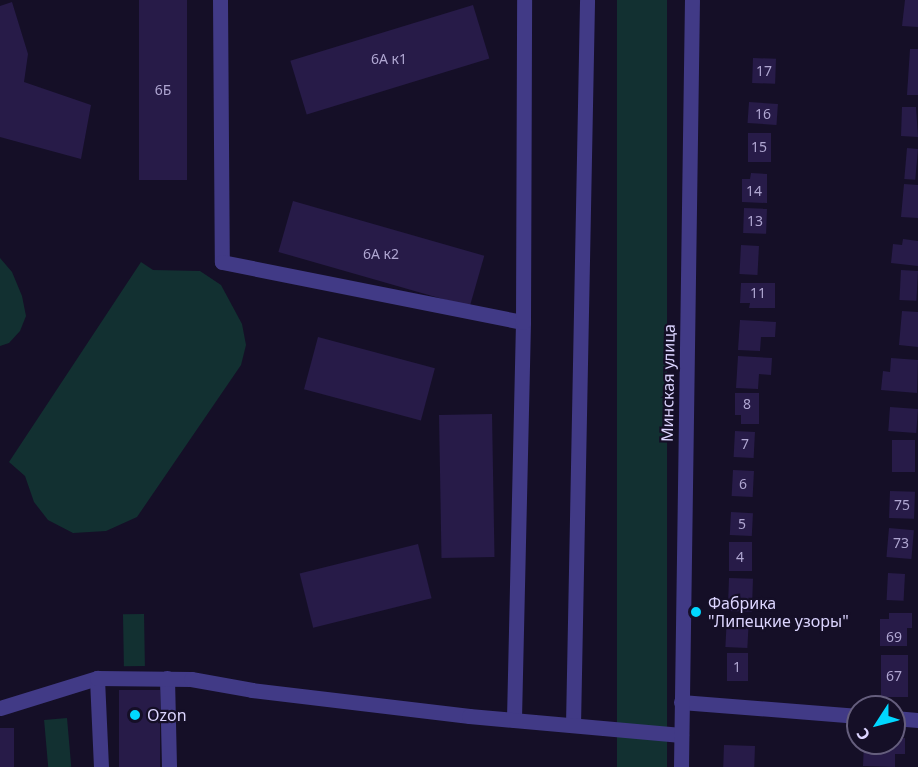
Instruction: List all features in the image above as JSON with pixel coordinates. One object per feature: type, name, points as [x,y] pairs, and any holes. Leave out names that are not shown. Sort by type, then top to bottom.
[{"type":"street","points":[[219,0],[222,262],[524,322]]},
{"type":"street","points":[[514,720],[524,322],[524,0]]},
{"type":"street","points":[[573,725],[586,0]]},
{"type":"street","name":"Минская улица","points":[[681,767],[692,0]]},
{"type":"street","points":[[0,708],[97,678],[167,678],[191,679],[252,690],[514,720],[681,735]]},
{"type":"street","points":[[97,678],[101,767]]},
{"type":"street","points":[[167,678],[169,767]]},
{"type":"street","points":[[681,702],[846,715]]},
{"type":"green space","points":[[617,0],[667,0],[667,767],[617,767]]},
{"type":"green space","points":[[0,258],[12,272],[22,296],[26,316],[20,331],[9,343],[0,346]]},
{"type":"green space","points":[[141,262],[153,270],[200,271],[221,285],[242,324],[246,345],[241,365],[137,517],[106,531],[73,533],[48,520],[34,502],[25,476],[9,462]]},
{"type":"green space","points":[[123,614],[144,614],[145,666],[124,666]]},
{"type":"green space","points":[[67,718],[71,767],[48,767],[44,720]]},
{"type":"building","points":[[139,0],[187,0],[187,180],[139,180]]},
{"type":"building","points":[[905,0],[918,0],[918,27],[902,26]]},
{"type":"building","points":[[12,2],[28,54],[24,82],[91,105],[81,159],[0,137],[0,6]]},
{"type":"building","points":[[473,5],[489,59],[307,114],[290,61]]},
{"type":"building","points":[[910,49],[918,49],[918,95],[907,95]]},
{"type":"building","points":[[753,58],[776,59],[775,84],[752,83]]},
{"type":"building","points":[[749,102],[778,104],[776,125],[748,123]]},
{"type":"building","points":[[902,107],[916,107],[918,137],[901,136]]},
{"type":"building","points":[[748,133],[771,133],[771,162],[748,162]]},
{"type":"building","points":[[907,148],[918,149],[915,180],[904,179]]},
{"type":"building","points":[[751,173],[767,174],[767,203],[742,202],[742,179],[750,179]]},
{"type":"building","points":[[904,184],[918,185],[918,218],[901,217]]},
{"type":"building","points":[[293,201],[484,256],[470,307],[278,252]]},
{"type":"building","points":[[744,208],[767,209],[766,234],[743,233]]},
{"type":"building","points":[[903,239],[918,241],[918,266],[891,263],[893,244],[902,245]]},
{"type":"building","points":[[741,245],[759,246],[757,275],[739,274]]},
{"type":"building","points":[[901,270],[918,271],[916,301],[899,300]]},
{"type":"building","points":[[741,283],[775,283],[775,308],[749,308],[750,303],[740,303]]},
{"type":"building","points":[[902,311],[918,312],[918,347],[899,345]]},
{"type":"building","points":[[740,320],[776,322],[775,337],[761,337],[760,351],[738,350]]},
{"type":"building","points":[[318,337],[435,368],[421,420],[304,389]]},
{"type":"building","points":[[738,356],[772,358],[771,375],[759,374],[758,389],[736,388]]},
{"type":"building","points":[[891,358],[918,360],[917,393],[881,390],[883,371],[890,372]]},
{"type":"building","points":[[735,393],[759,393],[759,424],[741,424],[741,415],[735,415]]},
{"type":"building","points":[[890,407],[918,409],[916,433],[888,431]]},
{"type":"building","points":[[492,414],[494,557],[442,558],[439,415]]},
{"type":"building","points":[[735,431],[755,432],[754,458],[734,457]]},
{"type":"building","points":[[892,440],[915,440],[915,472],[892,472]]},
{"type":"building","points":[[733,470],[754,471],[753,497],[732,496]]},
{"type":"building","points":[[890,491],[915,492],[914,519],[889,518]]},
{"type":"building","points":[[731,512],[753,513],[752,536],[730,535]]},
{"type":"building","points":[[889,528],[914,530],[911,559],[886,557]]},
{"type":"building","points":[[729,542],[752,542],[752,571],[729,571]]},
{"type":"building","points":[[418,544],[432,598],[313,628],[300,574]]},
{"type":"building","points":[[888,573],[905,574],[904,601],[887,600]]},
{"type":"building","points":[[729,578],[753,579],[752,612],[728,611]]},
{"type":"building","points":[[889,613],[912,613],[912,628],[907,628],[907,646],[880,646],[880,619],[889,619]]},
{"type":"building","points":[[727,616],[749,617],[747,648],[725,647]]},
{"type":"building","points":[[727,653],[748,653],[748,681],[727,681]]},
{"type":"building","points":[[881,655],[908,655],[908,697],[906,695],[881,695]]},
{"type":"building","points":[[119,690],[160,690],[160,767],[119,767]]},
{"type":"building","points":[[0,728],[14,728],[14,767],[0,767]]},
{"type":"building","points":[[724,745],[755,746],[754,767],[723,767]]},
{"type":"building","points":[[863,755],[895,755],[895,767],[863,766]]},
{"type":"place","name":"Фабрика \"Липецкие узоры\"","points":[[696,612]]},
{"type":"place","name":"Ozon","points":[[135,715]]}]
